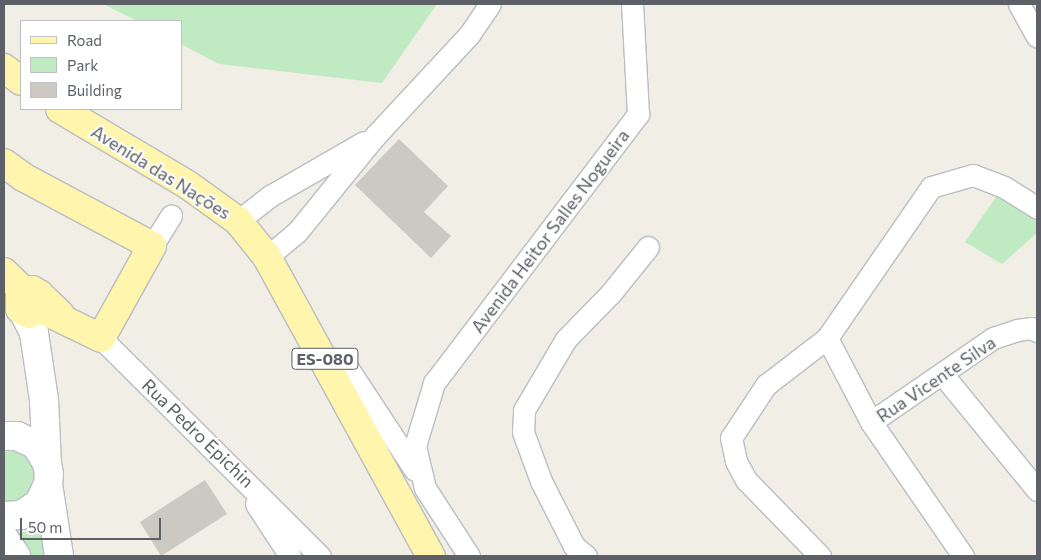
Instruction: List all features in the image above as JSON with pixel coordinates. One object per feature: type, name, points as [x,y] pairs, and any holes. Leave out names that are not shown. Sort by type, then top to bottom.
[{"type":"main road","points":[[4,68],[20,80]]},
{"type":"main road","name":"Avenida das Nações","points":[[62,110],[188,185],[238,221],[267,257],[330,368],[431,556]]},
{"type":"main road","points":[[4,163],[23,177],[152,246],[101,338]]},
{"type":"main road","name":"Rua Pedro Epichin","points":[[4,272],[33,308],[67,320],[101,338]]},
{"type":"street","points":[[267,257],[297,232],[375,136],[469,36],[490,4]]},
{"type":"street","name":"Avenida Heitor Salles Nogueira","points":[[407,445],[434,384],[638,114],[632,4]]},
{"type":"street","points":[[1019,4],[1037,36]]},
{"type":"street","points":[[238,221],[270,196],[375,136]]},
{"type":"street","points":[[820,556],[746,480],[736,461],[732,438],[766,385],[827,338],[931,187],[973,175],[1004,187],[1037,208]]},
{"type":"street","points":[[152,246],[171,215]]},
{"type":"street","points":[[586,556],[574,546],[541,481],[523,432],[524,410],[566,338],[611,293],[648,247]]},
{"type":"street","points":[[33,308],[44,400],[48,474],[58,556]]},
{"type":"street","name":"Rua Vicente Silva","points":[[871,422],[943,375],[993,338],[1034,330]]},
{"type":"street","name":"Rua Pedro Epichin","points":[[101,338],[224,459],[266,507],[320,556]]},
{"type":"street","points":[[827,338],[871,422],[963,556]]},
{"type":"street","points":[[330,368],[347,367],[407,445],[425,488],[469,556]]},
{"type":"street","points":[[943,375],[1037,490]]},
{"type":"street","points":[[5,435],[44,400]]},
{"type":"street","points":[[4,516],[31,510],[45,494],[48,474],[36,445],[17,436],[5,435]]},
{"type":"street","points":[[266,507],[290,556]]},
{"type":"street","points":[[4,538],[16,556]]},
{"type":"green space","points":[[103,4],[437,4],[382,83],[219,64],[182,45],[182,20],[135,20]]},
{"type":"green space","points":[[1000,191],[1037,215],[1037,233],[1002,264],[965,242]]},
{"type":"green space","points":[[4,444],[14,444],[41,466],[32,499],[4,506]]},
{"type":"green space","points":[[46,521],[47,556],[28,556],[11,533],[35,531]]},
{"type":"building","points":[[399,139],[448,186],[424,212],[451,236],[431,258],[355,185]]},
{"type":"building","points":[[205,480],[227,514],[161,556],[140,522]]}]
